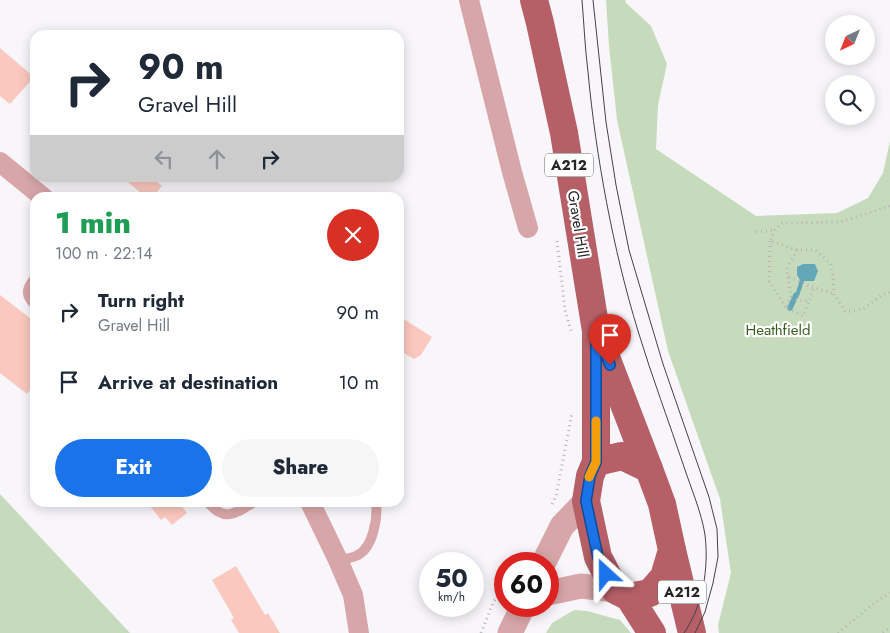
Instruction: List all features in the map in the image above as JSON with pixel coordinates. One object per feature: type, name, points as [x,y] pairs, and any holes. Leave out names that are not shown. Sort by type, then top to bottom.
[{"type":"main road","name":"Gravel Hill","points":[[534,0],[564,133],[585,334],[596,462],[590,476],[586,501],[598,557],[622,594],[650,593],[664,577],[672,550],[662,504],[650,469],[585,334]]},
{"type":"main road","points":[[596,462],[622,456],[650,469]]},
{"type":"main road","name":"A212","points":[[672,550],[692,633]]},
{"type":"main road","name":"A212","points":[[622,594],[652,633]]},
{"type":"street","points":[[469,0],[528,228]]},
{"type":"street","points":[[0,162],[37,192]]},
{"type":"street","points":[[538,552],[586,501]]},
{"type":"street","points":[[312,507],[353,595],[359,633]]},
{"type":"street","points":[[559,591],[581,586],[622,594]]},
{"type":"lane","points":[[30,284],[28,298],[30,300]]},
{"type":"lane","points":[[212,507],[222,515],[233,515],[246,507]]},
{"type":"lane","points":[[338,560],[359,555],[366,549],[373,534],[376,507]]},
{"type":"path","points":[[814,287],[803,316],[786,308],[769,281],[770,241],[775,230],[782,223],[840,222],[890,206]]},
{"type":"path","points":[[756,232],[775,230]]},
{"type":"path","points":[[556,236],[565,310],[585,334]]},
{"type":"path","points":[[770,241],[797,250],[815,250],[830,263],[833,274],[834,294],[846,312],[863,309],[882,295],[890,292]]},
{"type":"path","points":[[786,308],[792,296],[787,269],[797,250]]},
{"type":"path","points":[[788,276],[809,286],[834,294]]},
{"type":"path","points":[[792,296],[798,300],[809,300]]},
{"type":"path","points":[[552,504],[556,496],[572,411]]},
{"type":"path","points":[[838,633],[890,593]]},
{"type":"path","points":[[481,633],[494,603]]},
{"type":"path","points":[[884,633],[890,627]]},
{"type":"green space","name":"Heathfield","points":[[606,0],[625,0],[651,26],[667,64],[658,105],[656,149],[756,216],[837,213],[868,198],[883,173],[890,141],[890,633],[719,633],[718,625],[731,573],[720,499],[668,351],[617,120]]},
{"type":"green space","points":[[0,494],[130,633],[0,633]]},
{"type":"green space","points":[[574,610],[587,611],[620,620],[631,633],[546,633],[552,623]]},
{"type":"water","points":[[803,264],[815,264],[818,271],[814,281],[804,281],[799,296],[795,295],[800,280],[797,275],[797,267]]},
{"type":"building","points":[[0,48],[30,74],[30,82],[10,104],[0,96]]},
{"type":"building","points":[[128,182],[157,182],[162,186],[157,192],[140,192]]},
{"type":"building","points":[[0,295],[30,318],[30,390],[27,394],[0,373]]},
{"type":"building","points":[[404,319],[432,337],[421,355],[414,359],[404,353]]},
{"type":"building","points":[[151,507],[182,507],[187,513],[172,525],[165,517],[161,520]]},
{"type":"building","points":[[236,566],[265,615],[268,613],[280,633],[239,633],[231,620],[234,618],[212,580]]},
{"type":"waterway","points":[[790,308],[796,295]]},
{"type":"tram line","points":[[582,0],[591,104],[613,235],[643,348],[696,501],[705,535],[706,560],[703,586],[696,611],[684,633]]},
{"type":"tram line","points":[[593,0],[606,122],[629,250],[663,364],[709,497],[717,529],[718,557],[713,583],[705,612],[695,633]]},
{"type":"slow traffic","points":[[589,477],[596,462],[596,421]]},
{"type":"route","points":[[606,574],[598,557],[586,501],[590,476],[596,462],[596,331],[610,365]]}]
